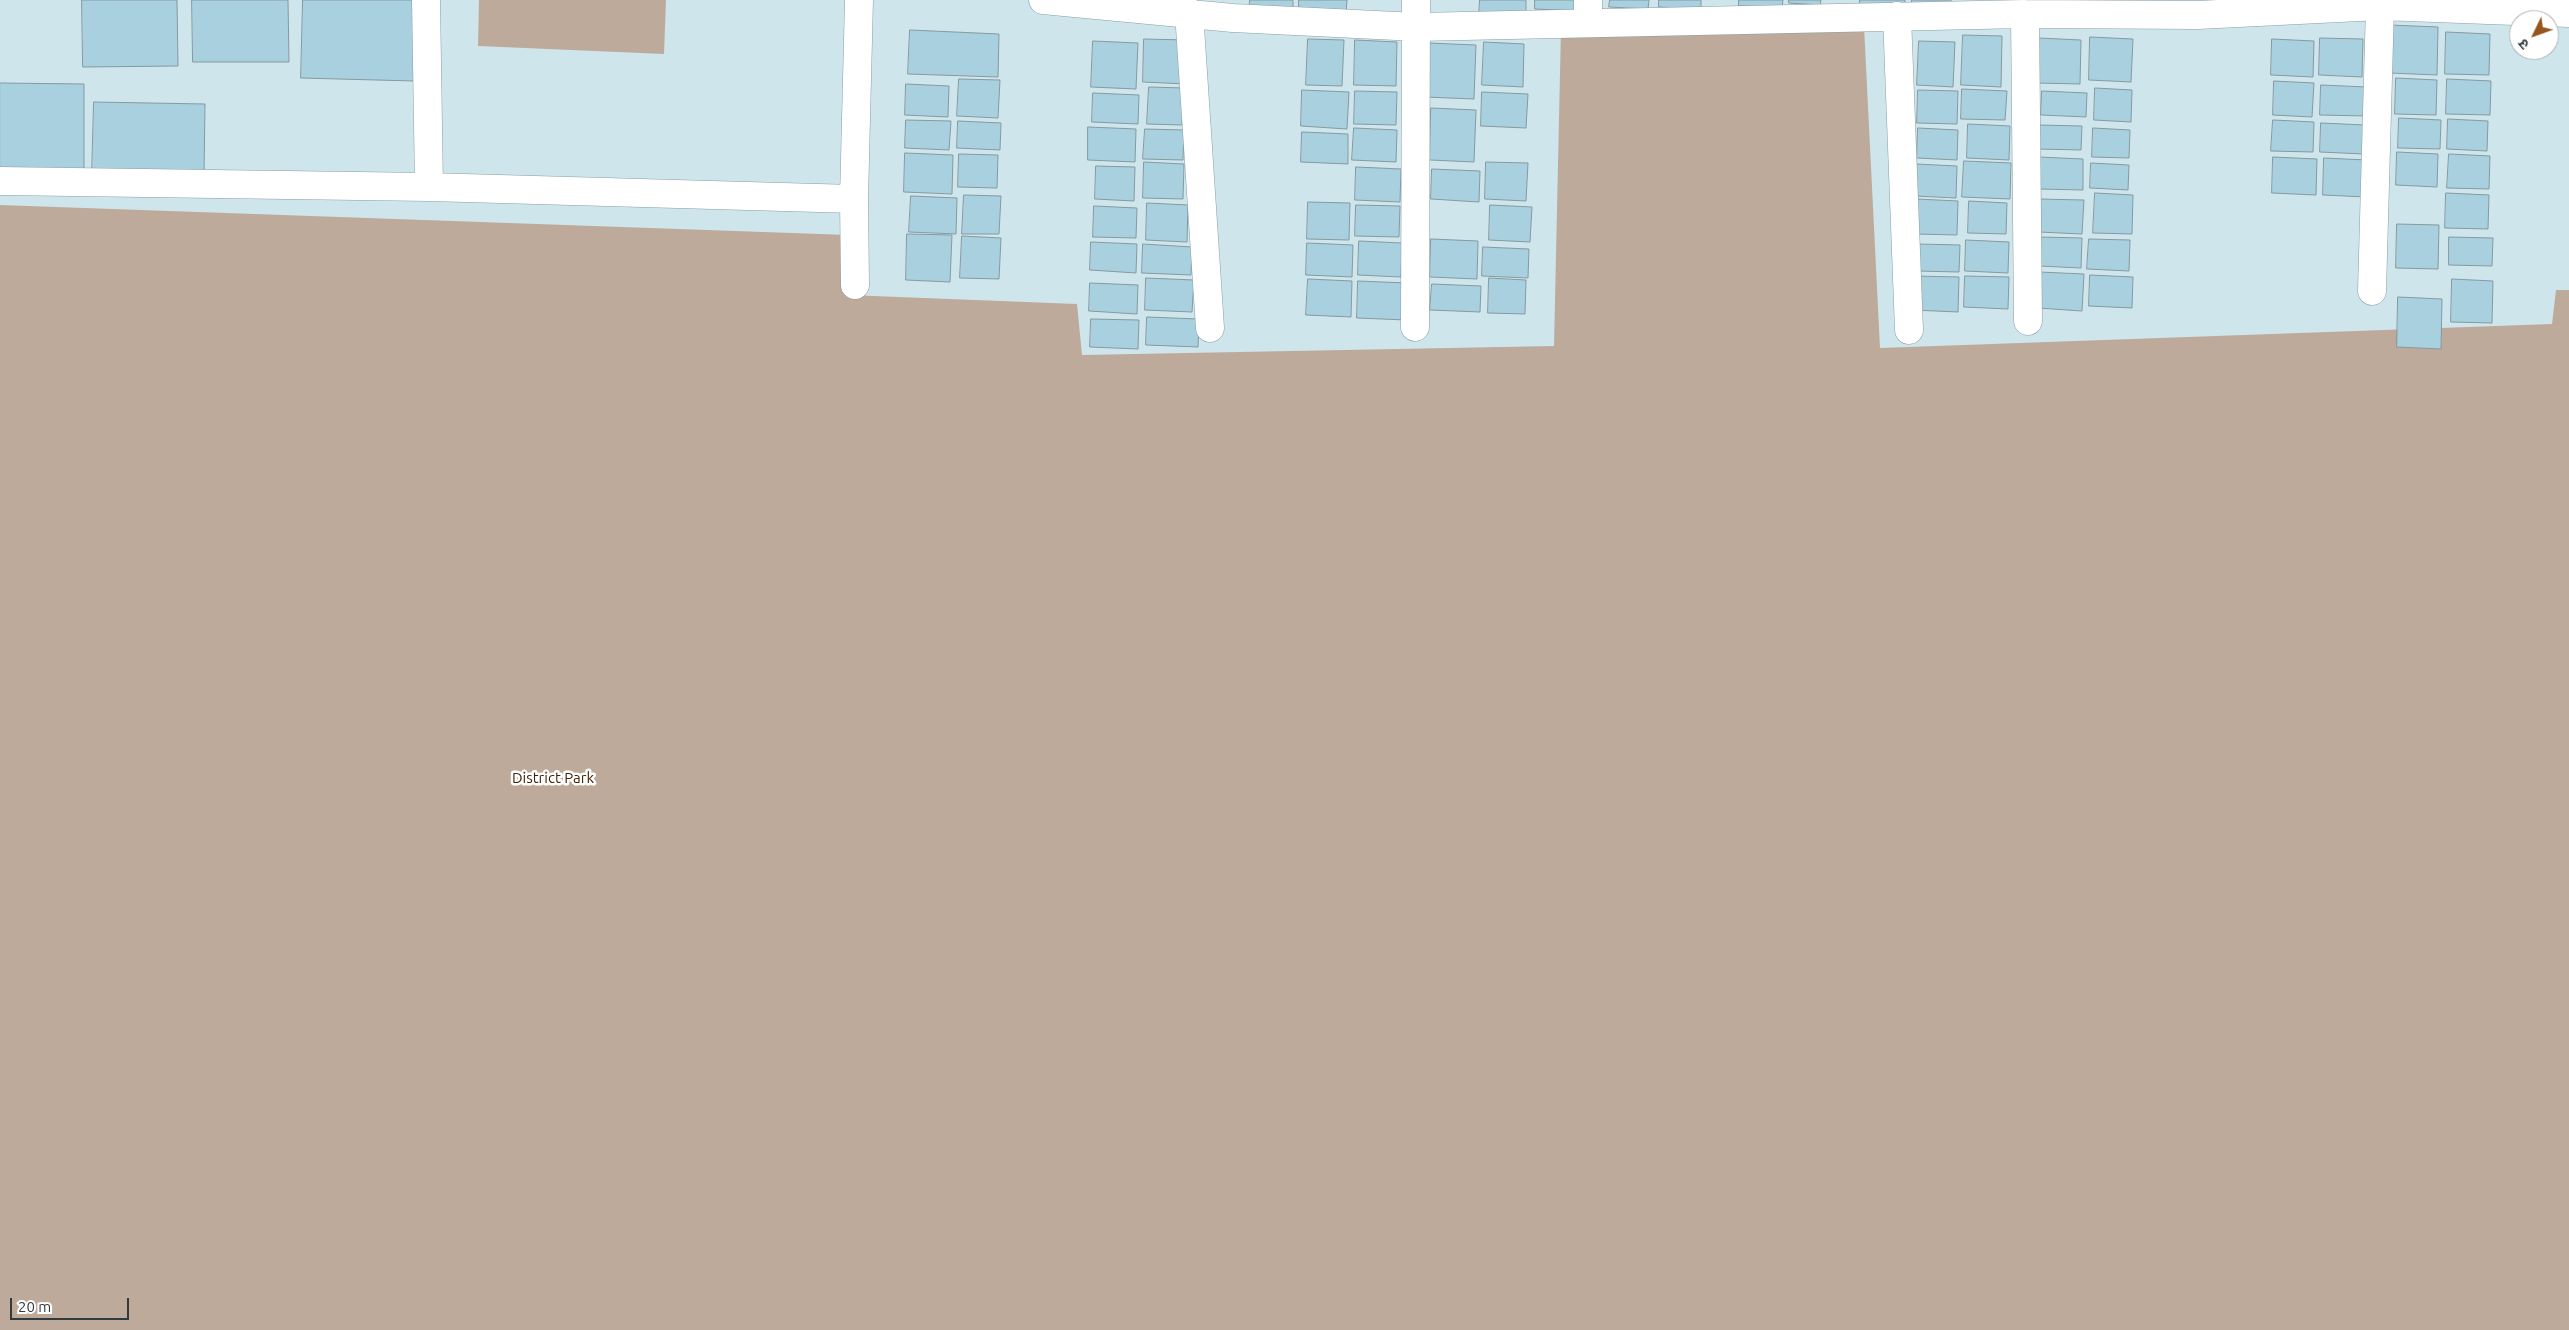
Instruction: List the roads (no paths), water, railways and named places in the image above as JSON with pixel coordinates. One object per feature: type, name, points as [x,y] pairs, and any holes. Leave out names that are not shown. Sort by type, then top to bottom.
[{"type":"street","points":[[426,0],[429,187]]},
{"type":"street","points":[[855,285],[854,199],[859,0]]},
{"type":"street","points":[[1043,0],[1189,12],[1233,9],[1417,27],[1588,12],[1720,10],[1849,9],[1897,16],[2025,14],[2198,7],[2380,6],[2569,12]]},
{"type":"street","points":[[1415,327],[1416,0]]},
{"type":"street","points":[[2372,291],[2380,6]]},
{"type":"street","points":[[1189,12],[1210,328]]},
{"type":"street","points":[[2025,14],[2028,321]]},
{"type":"street","points":[[1897,16],[1909,330]]},
{"type":"street","points":[[0,181],[429,187],[854,199]]},
{"type":"park label","name":"District Park","points":[[553,778]]}]
